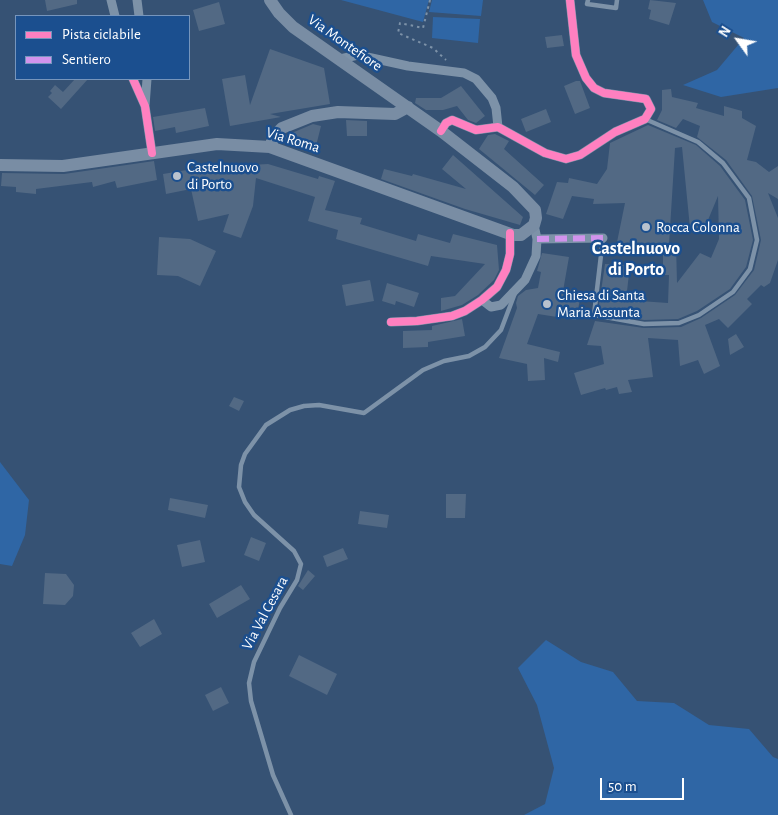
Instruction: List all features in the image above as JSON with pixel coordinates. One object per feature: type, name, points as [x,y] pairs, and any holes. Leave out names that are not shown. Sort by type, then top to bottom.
[{"type":"main road","name":"Via Montefiore","points":[[270,0],[279,13],[293,27],[408,107],[513,187],[534,210],[536,218],[534,225]]},
{"type":"main road","points":[[270,147],[275,135],[282,128],[312,116],[338,112],[395,114],[408,107]]},
{"type":"main road","name":"Via Roma","points":[[0,165],[63,166],[212,145],[270,147],[510,234]]},
{"type":"main road","points":[[510,234],[521,235],[534,225]]},
{"type":"street","points":[[111,0],[115,15]]},
{"type":"street","points":[[137,0],[139,15]]},
{"type":"street","points":[[441,131],[446,123],[452,120],[476,130],[498,127],[545,153],[566,159],[580,155],[615,132],[646,119],[651,109],[646,99],[604,93],[594,88],[586,78],[576,55],[570,0]]},
{"type":"street","points":[[340,58],[358,55],[408,66],[457,71],[473,77],[492,98],[496,108],[498,127]]},
{"type":"street","points":[[133,80],[145,106]]},
{"type":"street","points":[[148,80],[145,106],[152,153]]},
{"type":"street","points":[[482,300],[488,306],[497,306],[503,304],[516,292],[534,263],[537,239],[534,225]]},
{"type":"street","points":[[391,322],[418,321],[452,316],[465,311],[482,300],[497,287],[506,270],[510,254],[510,234]]},
{"type":"street","points":[[537,239],[603,238]]},
{"type":"lane","points":[[588,0],[587,4],[616,8],[617,0]]},
{"type":"lane","points":[[603,238],[594,315],[644,324],[679,323],[699,315],[733,292],[750,269],[757,240],[749,198],[723,164],[698,142],[646,119]]},
{"type":"lane","name":"Via Val Cesara","points":[[291,815],[273,775],[251,701],[249,683],[254,662],[299,576],[301,564],[294,551],[254,515],[245,502],[239,487],[239,475],[245,454],[266,425],[290,410],[304,406],[319,405],[348,412],[364,412],[424,370],[444,362],[469,356],[485,347],[502,330],[516,292]]},
{"type":"path","points":[[430,0],[423,28],[400,23],[398,32],[434,48],[457,71]]},
{"type":"shaded area","points":[[341,0],[429,0],[423,22]]},
{"type":"shaded area","points":[[432,0],[483,0],[481,16],[429,12]]},
{"type":"shaded area","points":[[703,0],[778,0],[778,88],[721,97],[683,85],[717,70],[744,38],[712,22]]},
{"type":"shaded area","points":[[433,17],[480,19],[478,43],[432,38]]},
{"type":"shaded area","points":[[0,462],[29,500],[25,535],[12,566],[0,564]]},
{"type":"shaded area","points":[[546,640],[581,662],[613,672],[637,701],[674,703],[709,725],[749,729],[773,757],[778,759],[778,815],[524,815],[545,804],[554,768],[537,705],[518,668]]},
{"type":"building","points":[[45,0],[77,0],[77,4],[47,11]]},
{"type":"building","points":[[650,0],[676,3],[669,25],[649,19],[651,10],[648,9]]},
{"type":"building","points":[[219,2],[225,24],[199,31],[193,10]]},
{"type":"building","points":[[562,35],[564,46],[547,48],[545,37]]},
{"type":"building","points":[[270,49],[324,68],[330,104],[270,114],[281,117],[230,126],[222,79],[245,75],[250,105]]},
{"type":"building","points":[[74,80],[87,80],[61,109],[48,97],[55,85],[63,92]]},
{"type":"building","points":[[580,81],[590,108],[575,114],[564,86]]},
{"type":"building","points":[[461,86],[485,116],[476,123],[468,120],[457,106],[443,110],[426,110],[415,103],[416,98],[441,98]]},
{"type":"building","points":[[671,89],[672,97],[698,103],[696,108],[724,116],[724,106],[742,111],[742,118],[756,126],[747,160],[756,162],[769,172],[778,166],[778,199],[768,193],[778,218],[778,260],[770,283],[764,287],[761,285],[747,299],[752,304],[728,328],[719,319],[705,325],[720,366],[704,374],[698,360],[680,366],[678,340],[648,338],[653,377],[628,380],[632,392],[619,394],[617,387],[606,390],[605,388],[581,395],[574,373],[604,364],[601,346],[587,345],[595,321],[644,328],[681,327],[701,318],[735,295],[754,270],[761,240],[752,196],[726,160],[697,137],[700,126],[683,119],[676,128],[657,120],[662,110],[662,90]]},
{"type":"building","points":[[205,108],[209,126],[176,133],[175,127],[155,131],[153,117]]},
{"type":"building","points":[[546,109],[551,122],[526,132],[521,119]]},
{"type":"building","points":[[346,120],[367,121],[367,136],[347,136]]},
{"type":"building","points":[[313,124],[321,126],[315,150],[281,141],[287,135]]},
{"type":"building","points":[[648,125],[696,145],[720,166],[745,200],[753,240],[746,267],[730,289],[697,311],[678,319],[644,320],[598,312],[605,264],[630,265],[626,300],[668,303],[669,275],[663,275],[663,250],[652,251],[652,246],[616,247],[625,203],[593,204],[594,199],[572,196],[563,219],[546,214],[557,182],[568,183],[569,178],[597,184],[607,169],[610,143]],"holes":[[[682,147],[690,228],[703,232],[718,196],[719,239],[711,258],[700,253],[677,283],[676,244],[669,245],[675,148]]]},
{"type":"building","points":[[495,134],[509,141],[504,149],[544,185],[535,195],[479,149],[488,135]]},
{"type":"building","points":[[453,155],[523,217],[520,225],[465,209],[381,179],[384,169],[412,176],[413,174],[466,189],[442,169]]},
{"type":"building","points":[[154,161],[157,180],[117,188],[115,181],[93,187],[92,182],[36,189],[36,194],[16,192],[16,187],[1,186],[2,173],[64,174]]},
{"type":"building","points":[[268,164],[318,179],[319,176],[335,181],[325,210],[362,218],[360,224],[416,241],[418,234],[450,243],[453,234],[497,245],[499,270],[494,280],[478,295],[462,305],[441,311],[441,298],[455,296],[485,264],[431,256],[428,266],[336,239],[338,230],[308,221],[315,197],[256,178],[253,206],[241,238],[223,232],[229,214],[198,221],[191,189],[166,194],[163,174],[199,168]]},
{"type":"building","points":[[159,237],[190,239],[216,251],[200,286],[178,276],[157,275]]},
{"type":"building","points":[[542,253],[569,257],[563,291],[581,294],[576,320],[538,314],[527,344],[560,352],[558,362],[544,358],[545,380],[528,381],[527,364],[499,358],[517,308],[518,296],[526,290],[538,288],[541,272],[537,271]]},
{"type":"building","points":[[370,280],[374,301],[346,306],[342,285]]},
{"type":"building","points":[[387,283],[419,293],[414,307],[396,301],[395,305],[382,301]]},
{"type":"building","points":[[462,319],[465,336],[428,342],[428,347],[403,348],[403,331],[432,330],[432,326]]},
{"type":"building","points":[[736,334],[744,347],[730,355],[728,339]]},
{"type":"building","points":[[234,397],[244,401],[239,411],[229,406]]},
{"type":"building","points":[[446,494],[466,494],[465,518],[446,518]]},
{"type":"building","points":[[170,498],[208,505],[205,518],[168,510]]},
{"type":"building","points":[[360,511],[389,515],[387,528],[358,524]]},
{"type":"building","points":[[251,537],[266,543],[259,561],[244,555]]},
{"type":"building","points":[[200,540],[205,562],[182,567],[177,545]]},
{"type":"building","points":[[343,548],[348,559],[327,567],[323,556]]},
{"type":"building","points":[[308,570],[315,576],[303,590],[298,586]]},
{"type":"building","points":[[45,573],[66,574],[74,585],[73,596],[65,605],[43,604]]},
{"type":"building","points":[[241,585],[250,599],[217,618],[209,604]]},
{"type":"building","points":[[154,619],[162,634],[140,647],[131,633]]},
{"type":"building","points":[[299,655],[337,674],[327,695],[289,676]]},
{"type":"building","points":[[221,687],[229,703],[213,711],[205,695]]},
{"type":"marked path","points":[[537,239],[603,238]]},
{"type":"cycle path","points":[[441,131],[446,123],[452,120],[476,130],[498,127],[545,153],[566,159],[580,155],[615,132],[645,119],[651,109],[646,99],[604,93],[594,88],[586,78],[576,55],[570,0]]},
{"type":"cycle path","points":[[133,80],[145,106],[152,153]]},
{"type":"cycle path","points":[[391,322],[417,321],[452,316],[465,311],[482,300],[497,287],[506,270],[510,254],[510,233]]},
{"type":"place","name":"Castelnuovo di Porto","points":[[177,176]]},
{"type":"place","name":"Rocca Colonna","points":[[646,227]]},
{"type":"place","name":"Chiesa di Santa Maria Assunta","points":[[547,304]]},
{"type":"district","name":"Castelnuovo di Porto","points":[[636,259]]}]
